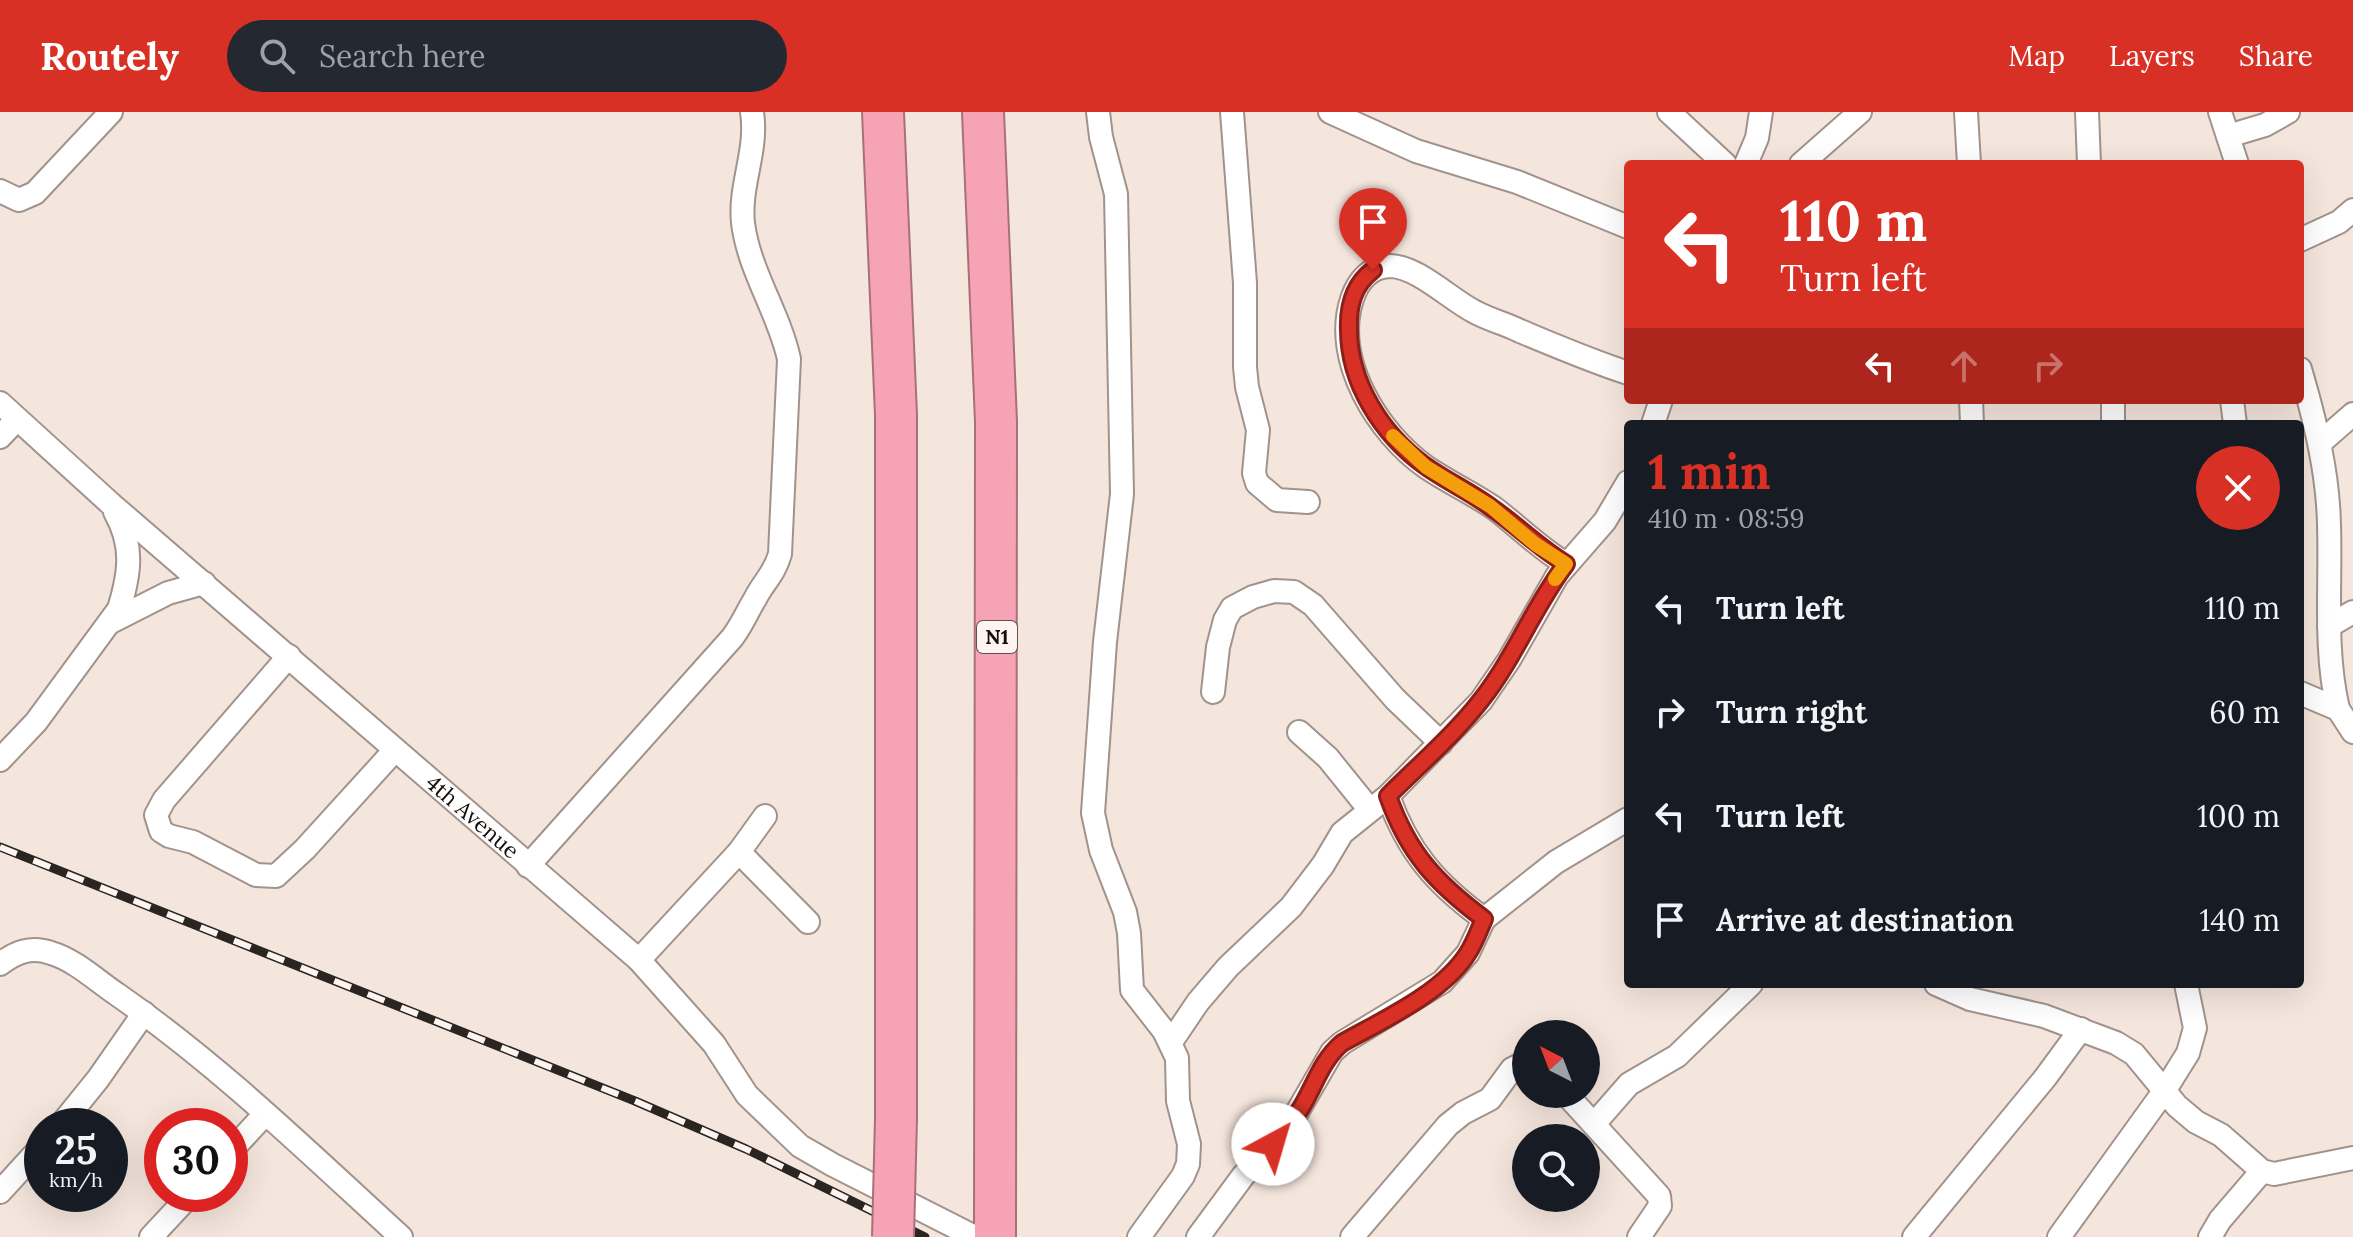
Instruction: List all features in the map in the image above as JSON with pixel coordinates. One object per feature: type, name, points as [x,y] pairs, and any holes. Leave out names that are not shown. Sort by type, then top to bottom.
[{"type":"highway","points":[[883,112],[896,415],[896,1118],[893,1237]]},
{"type":"highway","name":"N1","points":[[983,112],[996,422],[995,1237]]},
{"type":"street","points":[[0,191],[19,200],[35,193],[111,112]]},
{"type":"street","points":[[528,866],[732,638],[770,579],[780,554],[789,359],[743,224],[745,181],[752,160],[754,139],[752,112]]},
{"type":"street","points":[[1098,112],[1116,194],[1122,494],[1105,642],[1093,813],[1101,850],[1125,912],[1132,990],[1171,1042],[1177,1058],[1178,1101],[1189,1144],[1188,1164],[1183,1176],[1139,1237]]},
{"type":"street","points":[[1232,112],[1245,283],[1246,377],[1258,430],[1254,473],[1257,483],[1277,500],[1308,502]]},
{"type":"street","points":[[1330,112],[1416,151],[1517,182],[1624,225]]},
{"type":"street","points":[[1669,112],[1721,160]]},
{"type":"street","points":[[1748,160],[1757,138],[1761,112]]},
{"type":"street","points":[[1806,160],[1860,112]]},
{"type":"street","points":[[1966,112],[1969,160]]},
{"type":"street","points":[[2087,112],[2089,160]]},
{"type":"street","points":[[2220,112],[2236,160]]},
{"type":"street","points":[[2228,136],[2265,125],[2288,112]]},
{"type":"street","points":[[2304,238],[2339,222],[2353,210]]},
{"type":"street","points":[[1566,564],[1535,544],[1490,506],[1426,467],[1400,444],[1358,381],[1349,351],[1350,304],[1361,281],[1373,270],[1387,266],[1402,268],[1475,312],[1568,352],[1624,372]]},
{"type":"street","points":[[2304,384],[2320,443],[2329,523],[2331,679],[2338,709],[2353,732]]},
{"type":"street","name":"4th Avenue","points":[[0,403],[111,504],[639,960],[714,1044],[747,1095],[800,1146],[975,1237]]},
{"type":"street","points":[[2320,443],[2353,414]]},
{"type":"street","points":[[0,437],[17,419]]},
{"type":"street","points":[[1171,1042],[1198,1002],[1228,967],[1291,907],[1323,865],[1342,833],[1388,796],[1481,701],[1566,564],[1605,521],[1624,489]]},
{"type":"street","points":[[0,760],[36,722],[119,609],[125,589],[129,549],[123,526],[111,504]]},
{"type":"street","points":[[111,622],[168,593],[204,583]]},
{"type":"street","points":[[1213,692],[1218,647],[1225,620],[1232,608],[1274,591],[1294,592],[1313,605],[1395,699],[1441,743]]},
{"type":"street","points":[[2329,626],[2353,612]]},
{"type":"street","points":[[289,656],[164,800],[156,815],[161,831],[193,842],[256,875],[276,876],[305,849],[395,750]]},
{"type":"street","points":[[2304,695],[2338,709]]},
{"type":"street","points":[[1299,732],[1342,773],[1370,810]]},
{"type":"street","points":[[1388,796],[1399,827],[1425,867],[1460,902],[1484,919]]},
{"type":"street","points":[[639,960],[739,852],[765,816]]},
{"type":"street","points":[[1198,1237],[1235,1186],[1288,1128],[1332,1052],[1442,982],[1468,953],[1484,919],[1556,862],[1624,821]]},
{"type":"street","points":[[739,852],[808,922]]},
{"type":"street","points":[[0,964],[14,954],[28,950],[54,954],[144,1013],[198,1053],[401,1237]]},
{"type":"street","points":[[1579,1108],[1594,1124],[1629,1084],[1677,1056],[1747,988]]},
{"type":"street","points":[[1945,988],[1970,999],[2009,1006],[2116,1043],[2134,1054],[2177,1106],[2196,1122],[2236,1146],[2262,1171],[2274,1174],[2353,1158]]},
{"type":"street","points":[[2009,1006],[2016,988]]},
{"type":"street","points":[[2059,1237],[2165,1090],[2188,1053],[2195,1028],[2187,988]]},
{"type":"street","points":[[75,1108],[144,1013]]},
{"type":"street","points":[[1914,1237],[2045,1078],[2081,1029]]},
{"type":"street","points":[[1352,1237],[1448,1125],[1490,1099],[1512,1069]]},
{"type":"street","points":[[248,1132],[265,1114]]},
{"type":"street","points":[[1600,1131],[1659,1196],[1660,1206],[1639,1237]]},
{"type":"street","points":[[0,1192],[24,1166]]},
{"type":"street","points":[[2210,1237],[2220,1220],[2262,1171]]},
{"type":"street","points":[[153,1236],[175,1212]]},
{"type":"railway","points":[[0,847],[635,1101],[746,1149],[925,1237]]},
{"type":"slow traffic","points":[[1393,436],[1426,467],[1490,506],[1535,544],[1566,564],[1555,579]]},
{"type":"route","points":[[1273,1144],[1302,1107],[1321,1067],[1332,1052],[1442,982],[1458,967],[1473,944],[1484,919],[1460,902],[1425,867],[1399,827],[1388,796],[1481,701],[1566,564],[1535,544],[1490,506],[1412,456],[1372,406],[1358,381],[1349,351],[1349,317],[1355,291],[1373,270]]}]
